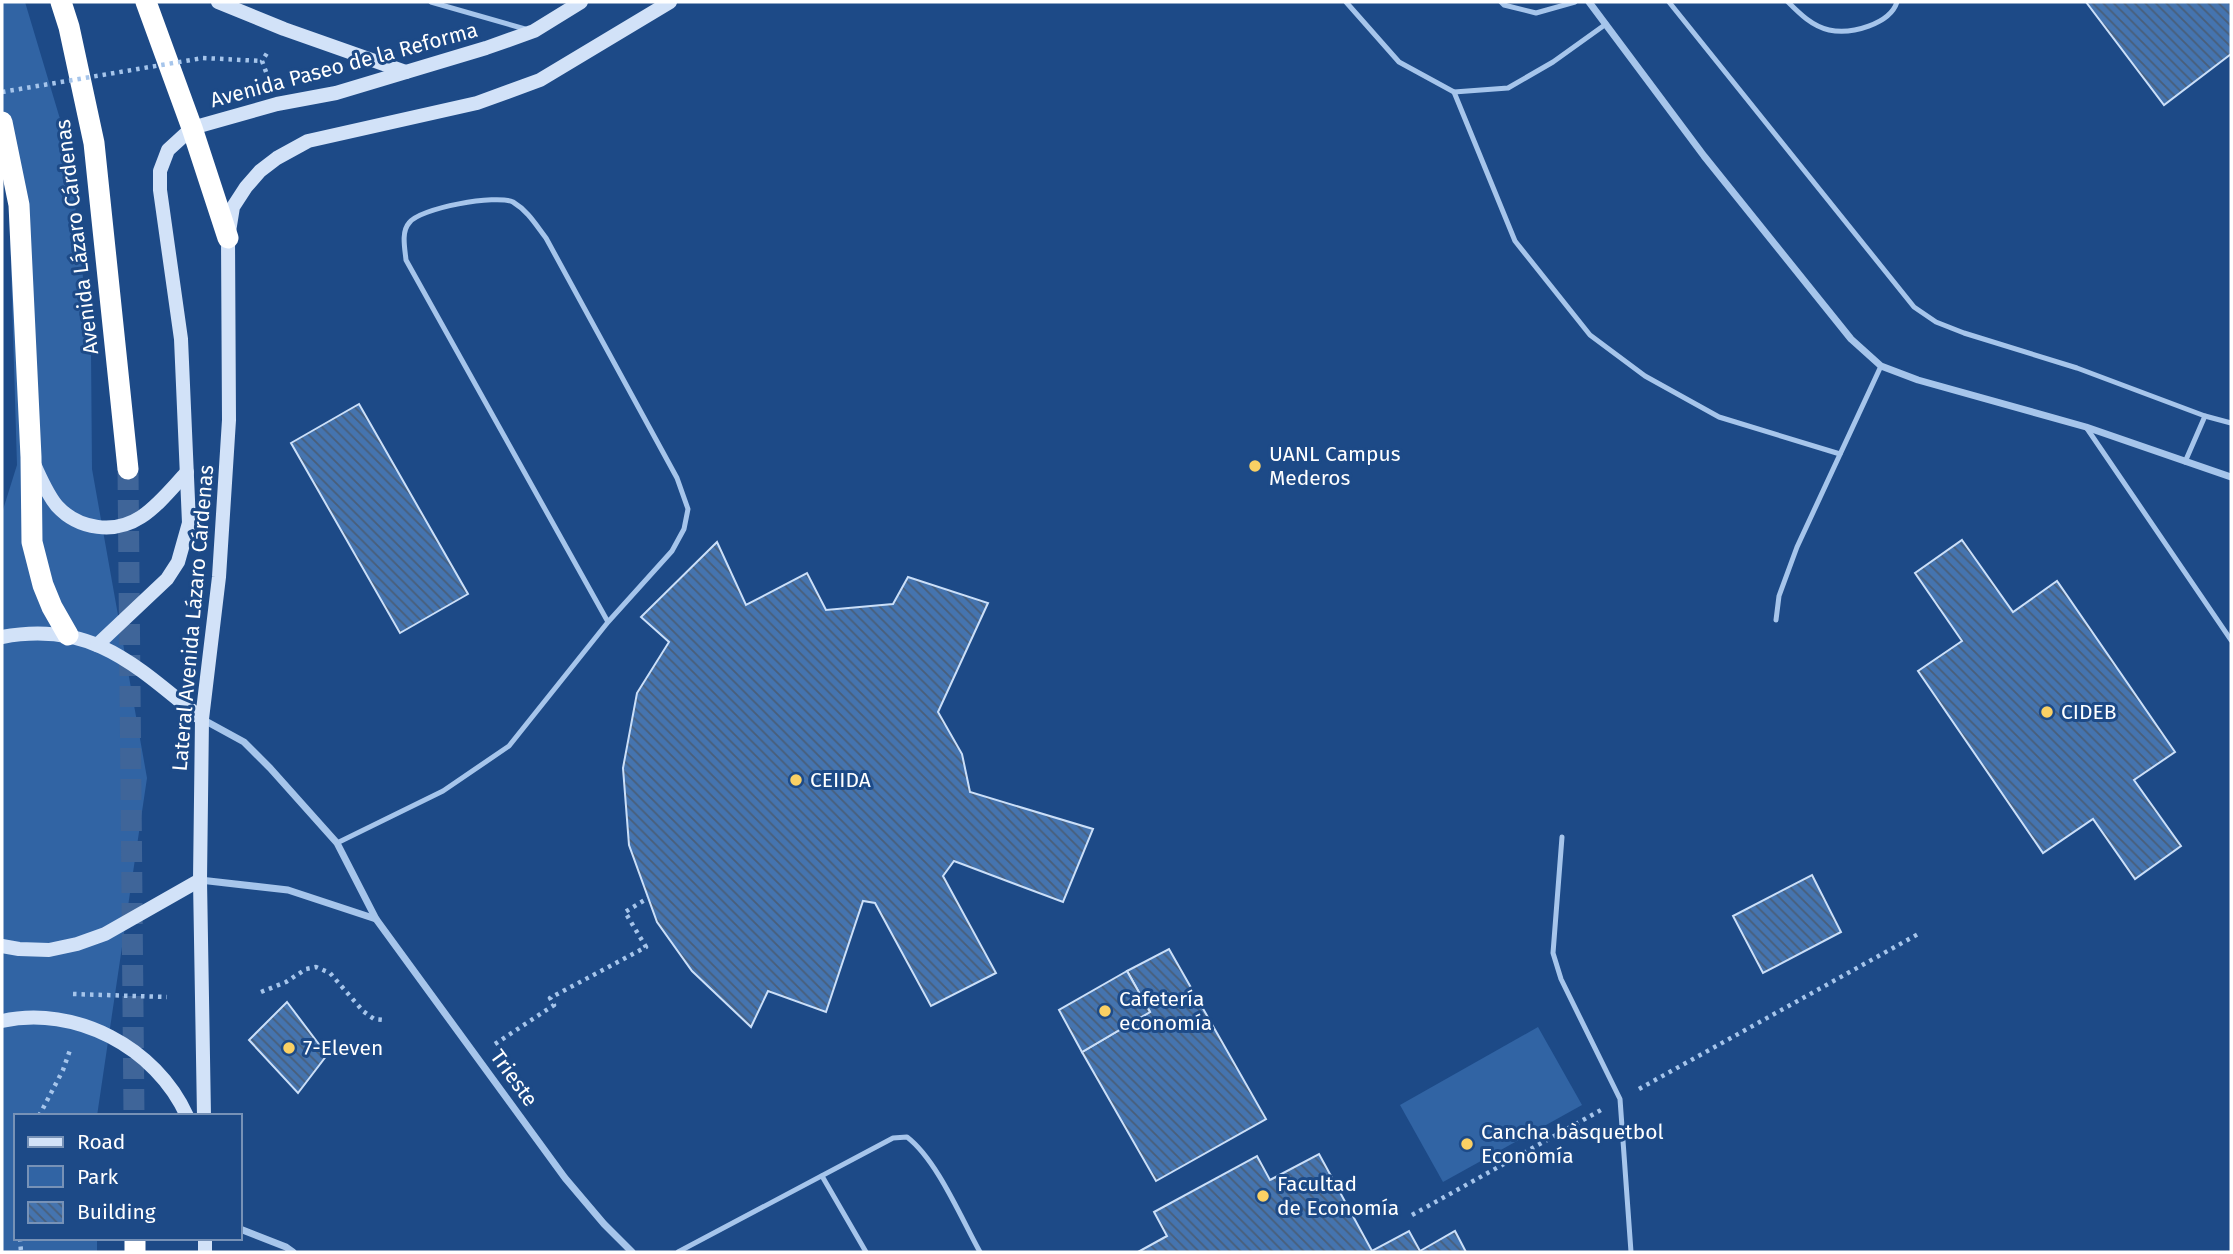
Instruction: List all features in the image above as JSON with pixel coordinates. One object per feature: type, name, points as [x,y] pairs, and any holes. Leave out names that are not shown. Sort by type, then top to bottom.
[{"type":"highway","name":"Avenida Lázaro Cárdenas","points":[[61,2],[94,143],[128,469]]},
{"type":"highway","points":[[146,2],[228,238]]},
{"type":"highway","points":[[2,122],[19,205],[31,457],[32,542],[36,564],[52,607],[68,635]]},
{"type":"street","points":[[218,2],[284,29],[406,72]]},
{"type":"street","name":"Avenida Paseo de la Reforma","points":[[192,128],[277,104],[336,93],[451,60],[534,32],[582,2]]},
{"type":"street","name":"Lateral Avenida Lázaro Cárdenas","points":[[204,1114],[200,880],[202,719],[219,577],[229,420],[228,238],[233,207],[260,171],[308,141],[477,103],[540,80],[670,2]]},
{"type":"street","points":[[1589,2],[1704,156],[1851,339],[1881,366],[1918,380],[2086,427],[2231,477]]},
{"type":"street","points":[[97,645],[166,579],[178,562],[189,523],[181,339],[160,190],[160,171],[168,150],[192,128]]},
{"type":"street","points":[[31,457],[46,490],[57,506],[80,522],[110,529],[141,517],[187,471]]},
{"type":"street","points":[[2,637],[21,633],[68,635],[97,645],[131,662],[202,719]]},
{"type":"street","name":"Trieste","points":[[202,719],[244,742],[337,843],[376,919],[565,1178],[632,1252]]},
{"type":"street","points":[[2,946],[49,950],[77,944],[105,934],[200,880],[288,890],[376,919]]},
{"type":"street","points":[[2,1021],[42,1017],[98,1030],[147,1061],[166,1082],[186,1114]]},
{"type":"street","points":[[242,1230],[293,1252]]},
{"type":"lane","points":[[431,2],[534,32]]},
{"type":"lane","points":[[1346,2],[1399,62],[1454,92],[1508,88],[1553,62],[1606,24]]},
{"type":"lane","points":[[1501,2],[1536,13],[1575,2]]},
{"type":"lane","points":[[1669,2],[1914,307],[1945,326],[2000,346],[2077,368],[2205,416],[2231,423]]},
{"type":"lane","points":[[1788,2],[1805,19],[1830,30],[1855,30],[1877,22],[1890,15],[1897,2]]},
{"type":"lane","points":[[1454,92],[1515,241],[1590,335],[1645,376],[1719,417],[1840,454]]},
{"type":"lane","points":[[337,843],[443,791],[509,746],[608,622],[672,551],[684,529],[688,509],[677,478],[546,238],[527,211],[510,200],[470,201],[419,215],[408,223],[404,237],[406,260],[608,622]]},
{"type":"lane","points":[[1776,620],[1779,596],[1797,547],[1881,366]]},
{"type":"lane","points":[[2185,462],[2205,416]]},
{"type":"lane","points":[[2086,427],[2231,640]]},
{"type":"lane","points":[[1562,836],[1553,953],[1562,979],[1620,1099],[1631,1252]]},
{"type":"lane","points":[[678,1252],[893,1138],[907,1137],[917,1144],[929,1160],[980,1252]]},
{"type":"lane","points":[[822,1177],[866,1252]]},
{"type":"path","points":[[262,61],[284,29]]},
{"type":"path","points":[[2,92],[203,58],[262,61]]},
{"type":"path","points":[[262,61],[277,104]]},
{"type":"path","points":[[477,1056],[554,1005],[550,998],[646,947],[625,912],[648,898]]},
{"type":"path","points":[[1412,1215],[1920,933]]},
{"type":"path","points":[[261,992],[286,982],[306,969],[316,967],[330,973],[363,1011],[374,1019],[385,1020]]},
{"type":"path","points":[[64,994],[167,997]]},
{"type":"path","points":[[40,1114],[63,1070],[79,1024],[76,995]]},
{"type":"green space","points":[[2,2],[25,2],[69,149],[91,351],[92,469],[147,778],[97,1114],[14,1114],[14,1240],[97,1240],[97,1252],[2,1252],[2,513],[17,465],[9,201],[2,146]]},
{"type":"green space","name":"Cancha bàsquetbol Economía","points":[[1538,1027],[1582,1105],[1443,1182],[1400,1105]]},
{"type":"building","points":[[2086,2],[2231,2],[2231,54],[2164,105]]},
{"type":"building","points":[[359,404],[468,594],[400,633],[291,443]]},
{"type":"building","name":"CIDEB","points":[[1962,540],[2013,612],[2057,581],[2175,752],[2134,780],[2181,846],[2135,879],[2093,819],[2043,853],[1918,671],[1962,641],[1915,573]]},
{"type":"building","name":"CEIIDA","points":[[717,542],[746,605],[807,573],[826,610],[893,604],[908,577],[988,603],[938,712],[962,754],[970,792],[1093,829],[1063,902],[954,861],[943,876],[996,973],[931,1006],[875,903],[863,901],[826,1012],[768,991],[751,1027],[692,971],[657,922],[629,845],[623,768],[637,693],[669,642],[641,617]]},
{"type":"building","points":[[1812,875],[1841,932],[1763,973],[1733,916]]},
{"type":"building","points":[[1169,949],[1266,1119],[1156,1181],[1082,1052],[1150,1012],[1127,971]]},
{"type":"building","name":"Cafetería economía","points":[[1127,971],[1150,1012],[1082,1052],[1059,1010]]},
{"type":"building","name":"7-Eleven","points":[[287,1002],[327,1055],[298,1093],[249,1040]]},
{"type":"building","name":"Facultad de Economía","points":[[1319,1154],[1372,1251],[1409,1231],[1420,1251],[1455,1231],[1466,1252],[1138,1252],[1167,1236],[1154,1212],[1257,1156],[1270,1180]]},
{"type":"tunnel","points":[[128,469],[134,1114]]},
{"type":"place","name":"UANL Campus Mederos","points":[[1255,466]]},
{"type":"place","name":"CIDEB","points":[[2047,712]]},
{"type":"place","name":"CEIIDA","points":[[796,780]]},
{"type":"place","name":"Cafetería economía","points":[[1105,1011]]},
{"type":"place","name":"7-Eleven","points":[[289,1048]]},
{"type":"place","name":"Cancha bàsquetbol Economía","points":[[1467,1144]]},
{"type":"place","name":"Facultad de Economía","points":[[1263,1196]]}]
